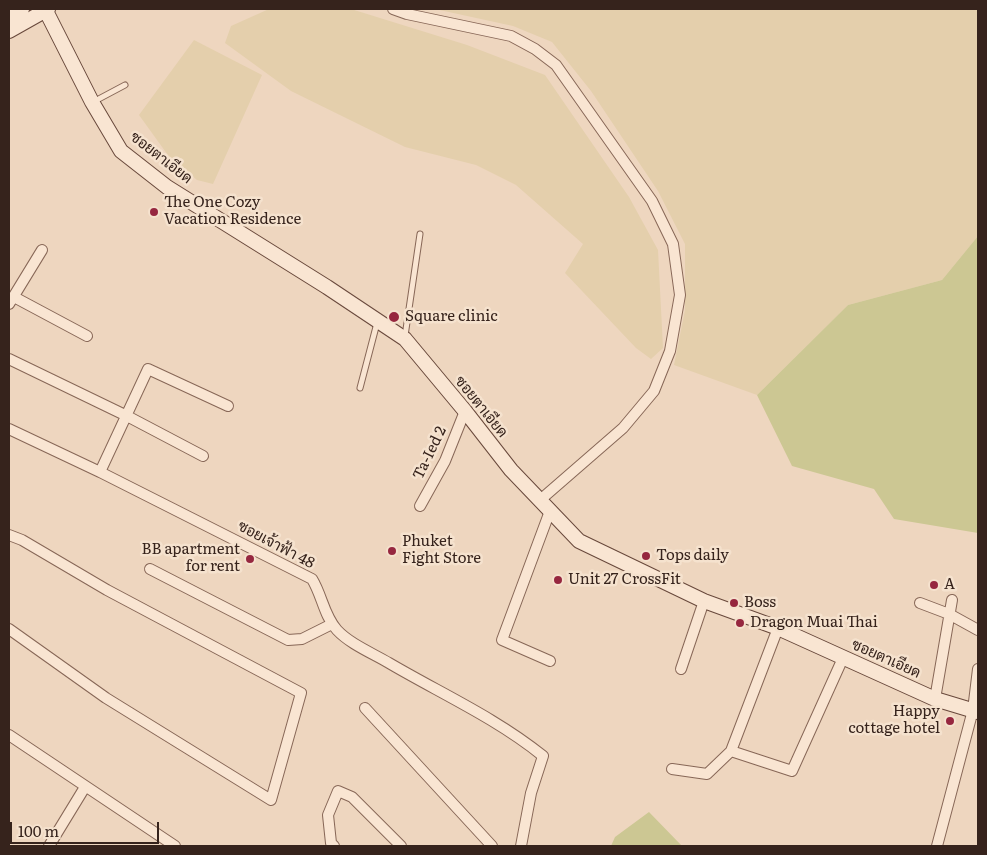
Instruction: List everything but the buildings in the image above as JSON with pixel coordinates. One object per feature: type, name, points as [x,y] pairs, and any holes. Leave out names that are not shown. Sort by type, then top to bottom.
[{"type":"street","points":[[9,16],[22,9]]},
{"type":"street","points":[[9,31],[46,9]]},
{"type":"street","name":"ซอยตาเอียด","points":[[46,9],[92,102],[121,151],[167,187],[405,339],[511,470],[579,541],[704,601],[778,628],[934,699],[975,711]]},
{"type":"street","points":[[393,9],[511,36],[535,49],[556,65],[652,201],[673,244],[680,294],[670,351],[654,391],[623,428],[539,501]]},
{"type":"street","points":[[42,250],[11,300],[87,336]]},
{"type":"street","points":[[9,360],[127,416],[203,456]]},
{"type":"street","points":[[100,472],[148,369],[228,406]]},
{"type":"street","name":"Ta-Ied 2","points":[[420,506],[445,461],[465,411]]},
{"type":"street","name":"ซอยเจ้าฟ้า 48","points":[[9,429],[100,472],[312,579],[318,588],[332,624],[353,642],[517,735],[543,756],[531,793],[522,846]]},
{"type":"street","points":[[550,511],[502,640],[550,661]]},
{"type":"street","points":[[9,535],[22,540],[107,590],[301,693],[270,800],[106,698],[9,629]]},
{"type":"street","points":[[150,569],[288,640],[302,639],[332,624]]},
{"type":"street","points":[[934,699],[952,600]]},
{"type":"street","points":[[681,669],[704,601]]},
{"type":"street","points":[[920,603],[949,614],[978,630]]},
{"type":"street","points":[[672,769],[707,774],[731,751],[778,628]]},
{"type":"street","points":[[731,751],[792,771],[842,658]]},
{"type":"street","points":[[937,846],[975,711],[978,669]]},
{"type":"street","points":[[365,708],[492,846]]},
{"type":"street","points":[[9,736],[175,846]]},
{"type":"street","points":[[49,846],[85,786]]},
{"type":"street","points":[[334,846],[331,843],[328,815],[338,792],[352,797],[401,846]]},
{"type":"lane","points":[[92,102],[125,85]]},
{"type":"lane","points":[[405,339],[420,234]]},
{"type":"lane","points":[[360,388],[378,320]]},
{"type":"shaded area","points":[[269,9],[351,9],[467,45],[545,75],[629,197],[658,250],[663,348],[651,359],[636,348],[565,273],[583,244],[516,185],[476,165],[405,147],[291,91],[225,43],[231,26]]},
{"type":"shaded area","points":[[435,9],[978,9],[978,236],[942,280],[848,305],[757,395],[674,365],[685,310],[685,244],[658,191],[591,91],[552,42],[513,26]]},
{"type":"shaded area","points":[[194,40],[262,75],[213,184],[197,180],[170,158],[139,115]]},
{"type":"shaded area","points":[[978,236],[978,533],[894,519],[874,489],[792,466],[757,395],[848,305],[942,280]]},
{"type":"shaded area","points":[[649,812],[682,846],[611,846],[615,837]]},
{"type":"place","name":"The One Cozy Vacation Residence","points":[[154,212]]},
{"type":"place","name":"Square clinic","points":[[394,317]]},
{"type":"place","name":"Phuket Fight Store","points":[[392,551]]},
{"type":"place","name":"Tops daily","points":[[646,556]]},
{"type":"place","name":"BB apartment for rent","points":[[250,559]]},
{"type":"place","name":"Unit 27 CrossFit","points":[[558,580]]},
{"type":"place","name":"A","points":[[934,585]]},
{"type":"place","name":"Boss","points":[[734,603]]},
{"type":"place","name":"Dragon Muai Thai","points":[[740,623]]},
{"type":"place","name":"Happy cottage hotel","points":[[950,721]]}]
